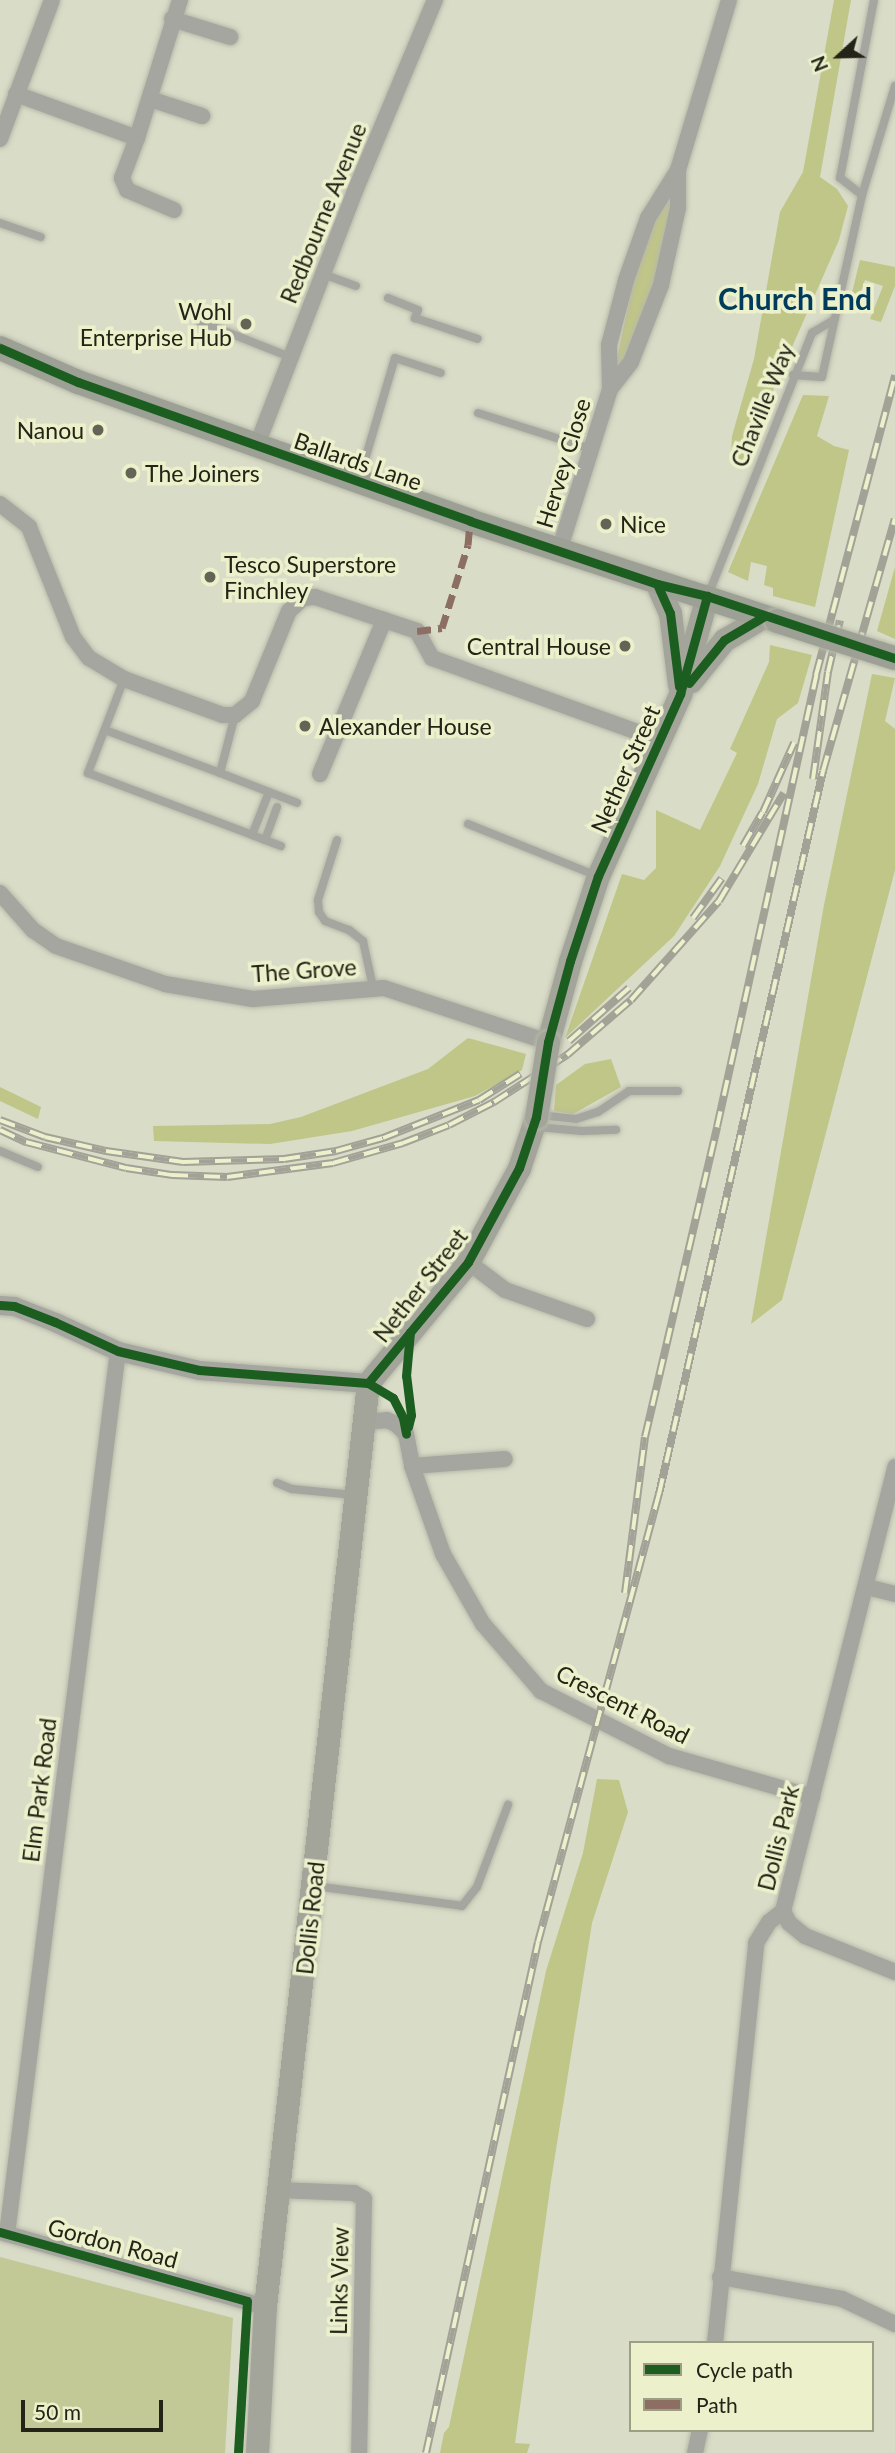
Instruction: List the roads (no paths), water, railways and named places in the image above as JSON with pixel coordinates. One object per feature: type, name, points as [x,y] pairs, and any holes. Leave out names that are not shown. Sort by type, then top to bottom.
[{"type":"main road","name":"Ballards Lane","points":[[0,348],[78,382],[358,482],[657,584],[708,596],[770,619],[895,658]]},
{"type":"main road","points":[[657,584],[670,614],[680,694]]},
{"type":"main road","name":"Nether Street","points":[[368,1383],[468,1262],[519,1167],[535,1119],[548,1042],[570,961],[598,876],[680,694],[708,596]]},
{"type":"main road","name":"Nether Street","points":[[680,694],[724,640],[770,619]]},
{"type":"main road","name":"Dollis Road","points":[[257,2453],[265,2307],[368,1383]]},
{"type":"street","points":[[0,139],[52,0]]},
{"type":"street","points":[[174,210],[127,190],[122,178],[150,99],[172,19],[180,0]]},
{"type":"street","name":"Redbourne Avenue","points":[[257,445],[323,274],[435,0]]},
{"type":"street","name":"Hervey Close","points":[[559,551],[610,389],[609,345],[626,280],[648,218],[678,170],[729,0]]},
{"type":"street","points":[[172,19],[230,37]]},
{"type":"street","points":[[16,94],[136,138]]},
{"type":"street","points":[[150,99],[202,116]]},
{"type":"street","name":"Hervey Close","points":[[610,389],[631,362],[661,285],[678,208],[678,170]]},
{"type":"street","points":[[0,504],[29,527],[73,637],[89,658],[124,679],[223,715],[234,715],[252,701],[289,611],[303,598],[315,597],[417,631],[432,658],[660,740]]},
{"type":"street","points":[[320,774],[384,620]]},
{"type":"street","name":"The Grove","points":[[0,893],[33,930],[56,946],[166,984],[253,999],[296,998],[373,987],[548,1042]]},
{"type":"street","points":[[468,1262],[505,1290],[587,1319]]},
{"type":"street","points":[[0,1305],[15,1306],[118,1351],[199,1370],[368,1383]]},
{"type":"street","name":"Elm Park Road","points":[[3,2233],[118,1351]]},
{"type":"street","name":"Crescent Road","points":[[362,1422],[387,1420],[406,1434],[412,1466],[443,1554],[476,1613],[541,1691],[669,1756],[812,1797]]},
{"type":"street","points":[[412,1466],[505,1459]]},
{"type":"street","name":"Dollis Park","points":[[715,2341],[756,1943],[769,1922],[783,1911],[895,1468]]},
{"type":"street","points":[[867,1587],[895,1594]]},
{"type":"street","points":[[783,1911],[789,1923],[805,1936],[895,1972]]},
{"type":"street","name":"Links View","points":[[278,2190],[354,2193],[364,2199],[359,2453]]},
{"type":"street","name":"Gordon Road","points":[[3,2233],[265,2307]]},
{"type":"street","points":[[720,2277],[842,2299],[895,2324]]},
{"type":"street","points":[[695,2453],[700,2432]]},
{"type":"lane","points":[[862,195],[840,178],[874,0]]},
{"type":"lane","points":[[793,375],[822,377],[862,195],[895,86]]},
{"type":"lane","points":[[0,223],[41,237]]},
{"type":"lane","points":[[323,274],[356,286]]},
{"type":"lane","points":[[388,299],[418,310],[415,318],[478,340]]},
{"type":"lane","points":[[199,320],[290,357]]},
{"type":"lane","name":"Chaville Way","points":[[708,596],[793,375],[812,333],[834,320]]},
{"type":"lane","points":[[358,482],[395,358],[441,373]]},
{"type":"lane","points":[[478,413],[591,449]]},
{"type":"lane","points":[[124,679],[88,773],[281,846]]},
{"type":"lane","points":[[220,773],[234,715]]},
{"type":"lane","points":[[104,730],[297,803]]},
{"type":"lane","points":[[252,835],[269,792]]},
{"type":"lane","points":[[265,841],[277,807]]},
{"type":"lane","points":[[468,824],[598,876]]},
{"type":"lane","points":[[337,839],[318,900],[319,912],[325,921],[349,930],[363,941],[373,987]]},
{"type":"lane","points":[[535,1119],[576,1119],[598,1112],[629,1091],[678,1091]]},
{"type":"lane","points":[[535,1119],[582,1131],[616,1130]]},
{"type":"lane","points":[[0,1151],[38,1167]]},
{"type":"lane","points":[[277,1483],[292,1489],[354,1495]]},
{"type":"lane","points":[[314,1886],[462,1906],[477,1887],[508,1805]]},
{"type":"railway","points":[[625,1593],[645,1437],[717,1127],[816,675],[895,375]]},
{"type":"railway","points":[[426,2453],[538,1942],[659,1494],[823,771],[895,519]]},
{"type":"railway","points":[[813,779],[828,672],[840,620]]},
{"type":"railway","points":[[743,846],[763,812],[794,743]]},
{"type":"railway","points":[[0,1130],[26,1142],[126,1168],[172,1175],[227,1177],[333,1163],[403,1143],[449,1125],[494,1102],[567,1055],[631,1000],[719,901],[784,793]]},
{"type":"railway","points":[[693,918],[722,878]]},
{"type":"railway","points":[[569,1041],[629,988]]},
{"type":"railway","points":[[0,1120],[45,1137],[106,1151],[183,1162],[284,1159],[336,1151],[383,1138],[479,1100],[520,1074]]},
{"type":"place","name":"Wohl Enterprise Hub","points":[[246,324]]},
{"type":"place","name":"Nanou","points":[[98,430]]},
{"type":"place","name":"The Joiners","points":[[131,473]]},
{"type":"place","name":"Nice","points":[[606,524]]},
{"type":"place","name":"Tesco Superstore Finchley","points":[[210,577]]},
{"type":"place","name":"Central House","points":[[625,646]]},
{"type":"place","name":"Alexander House","points":[[305,726]]},
{"type":"district","name":"Church End","points":[[795,298]]}]
